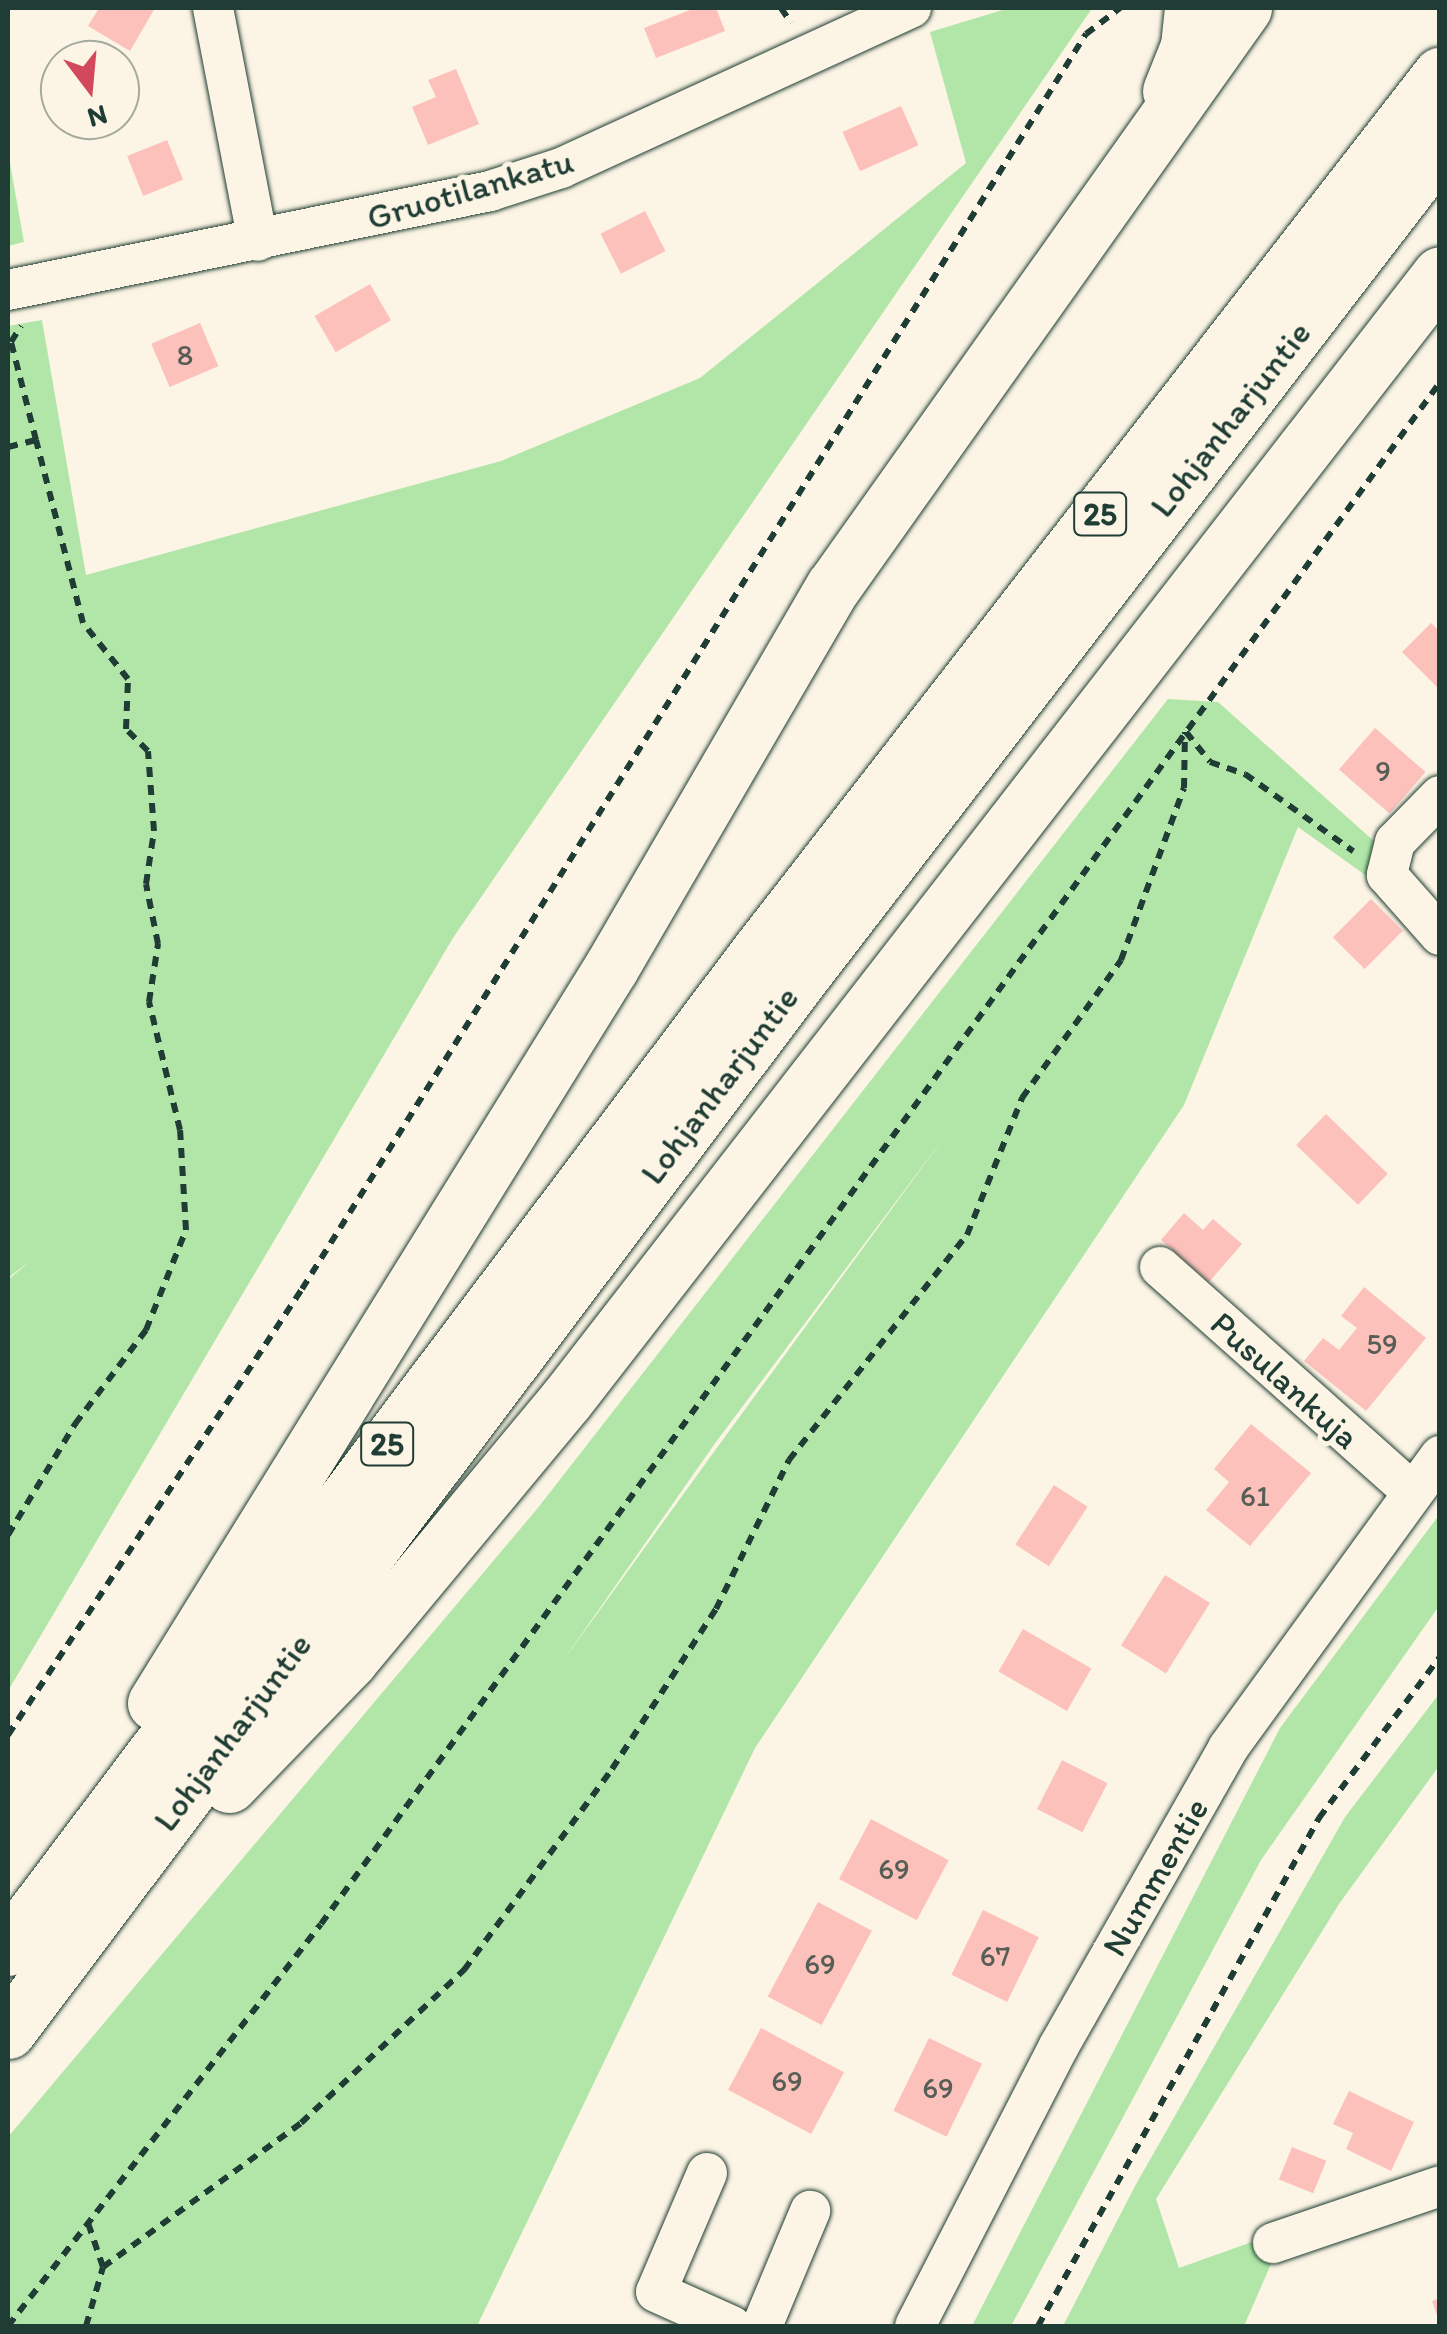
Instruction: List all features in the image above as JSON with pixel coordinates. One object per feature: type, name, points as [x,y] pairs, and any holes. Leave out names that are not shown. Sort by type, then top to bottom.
[{"type":"highway","points":[[1151,134],[1188,46],[1192,8]]},
{"type":"highway","points":[[28,1949],[292,1475],[612,966],[833,586],[1244,8]]},
{"type":"highway","name":"Lohjanharjuntie","points":[[8,2031],[28,1949],[759,951],[1440,75]]},
{"type":"highway","name":"Lohjanharjuntie","points":[[28,1949],[798,981],[1440,146]]},
{"type":"highway","points":[[28,1949],[350,1660],[566,1400],[1440,274]]},
{"type":"street","points":[[213,8],[258,241]]},
{"type":"street","name":"Gruotilankatu","points":[[8,290],[417,210],[562,168],[911,8]]},
{"type":"street","points":[[1440,796],[1395,842],[1386,875],[1440,935]]},
{"type":"street","name":"Pusulankuja","points":[[1160,1267],[1411,1491]]},
{"type":"street","name":"Nummentie","points":[[911,2324],[1059,2046],[1228,1748],[1440,1456]]},
{"type":"street","points":[[707,2172],[656,2292],[732,2326]]},
{"type":"street","points":[[1274,2243],[1440,2186]]},
{"type":"street","points":[[762,2326],[810,2211]]},
{"type":"path","points":[[8,1734],[302,1289],[1086,34],[1120,8]]},
{"type":"path","points":[[777,36],[809,22]]},
{"type":"path","points":[[8,1535],[75,1424],[146,1330],[186,1230],[180,1130],[149,1002],[158,944],[146,884],[154,831],[148,751],[126,730],[128,679],[83,623],[11,342],[48,283]]},
{"type":"path","points":[[8,2326],[320,1924],[1440,382]]},
{"type":"path","points":[[8,447],[36,440]]},
{"type":"path","points":[[1185,730],[1210,762],[1246,774],[1386,875]]},
{"type":"path","points":[[103,2266],[302,2123],[464,1970],[612,1768],[716,1609],[789,1460],[967,1235],[1022,1098],[1121,960],[1184,788],[1185,730]]},
{"type":"path","points":[[1038,2326],[1319,1818],[1440,1658]]},
{"type":"path","points":[[86,2326],[103,2266],[88,2224]]},
{"type":"green space","points":[[1009,8],[1091,10],[453,938],[8,1691],[8,1280],[30,1261],[8,1278],[8,326],[42,320],[86,575],[501,461],[700,378],[966,163],[930,32]]},
{"type":"green space","points":[[8,152],[24,242],[8,246]]},
{"type":"green space","points":[[1168,699],[1218,702],[1375,842],[1368,877],[1298,827],[1184,1105],[755,1748],[477,2326],[8,2326],[8,2137],[537,1509]],"holes":[[[948,1132],[560,1665],[716,1442]]]},
{"type":"green space","points":[[1439,1515],[1439,1606],[1261,1860],[1011,2326],[972,2326],[1280,1728]]},
{"type":"green space","points":[[1439,1694],[1439,1766],[1339,1904],[1156,2199],[1179,2268],[1263,2238],[1271,2264],[1244,2326],[1063,2326],[1135,2186],[1345,1817]]},
{"type":"building","points":[[99,8],[155,8],[136,40],[112,40],[88,26]]},
{"type":"building","points":[[695,8],[716,8],[725,31],[656,58],[644,28]]},
{"type":"building","points":[[456,69],[479,124],[428,145],[412,107],[436,97],[428,80]]},
{"type":"building","points":[[901,106],[918,145],[860,171],[843,132]]},
{"type":"building","points":[[167,140],[183,180],[143,196],[127,156]]},
{"type":"building","points":[[645,211],[665,251],[621,274],[600,234]]},
{"type":"building","points":[[370,284],[391,320],[336,352],[315,316]]},
{"type":"building","points":[[200,323],[218,366],[170,387],[151,344]]},
{"type":"building","points":[[1431,623],[1440,632],[1440,690],[1402,652]]},
{"type":"building","points":[[1375,728],[1426,772],[1389,813],[1339,770]]},
{"type":"building","points":[[1371,899],[1403,931],[1365,969],[1333,937]]},
{"type":"building","points":[[1326,1114],[1388,1174],[1358,1205],[1296,1145]]},
{"type":"building","points":[[1184,1213],[1203,1230],[1213,1219],[1242,1244],[1209,1282],[1161,1240]]},
{"type":"building","points":[[1364,1287],[1426,1338],[1366,1411],[1304,1361],[1323,1338],[1339,1350],[1357,1328],[1341,1316]]},
{"type":"building","points":[[1251,1424],[1311,1473],[1250,1546],[1206,1510],[1229,1482],[1214,1469]]},
{"type":"building","points":[[1054,1485],[1088,1507],[1049,1566],[1015,1545]]},
{"type":"building","points":[[1165,1575],[1210,1603],[1166,1673],[1121,1645]]},
{"type":"building","points":[[1023,1629],[1091,1668],[1067,1711],[998,1671]]},
{"type":"building","points":[[1062,1760],[1107,1783],[1082,1832],[1037,1809]]},
{"type":"building","points":[[871,1819],[949,1860],[917,1920],[839,1879]]},
{"type":"building","points":[[818,1902],[872,1931],[822,2025],[768,1996]]},
{"type":"building","points":[[983,1910],[1039,1937],[1007,2002],[951,1975]]},
{"type":"building","points":[[761,2028],[844,2072],[811,2134],[728,2090]]},
{"type":"building","points":[[929,2038],[982,2064],[947,2137],[893,2111]]},
{"type":"building","points":[[1349,2091],[1414,2122],[1391,2171],[1346,2149],[1353,2133],[1333,2124]]},
{"type":"building","points":[[1292,2147],[1326,2161],[1313,2193],[1279,2179]]},
{"type":"building","points":[[1440,2298],[1440,2321],[1439,2321],[1432,2301]]}]
